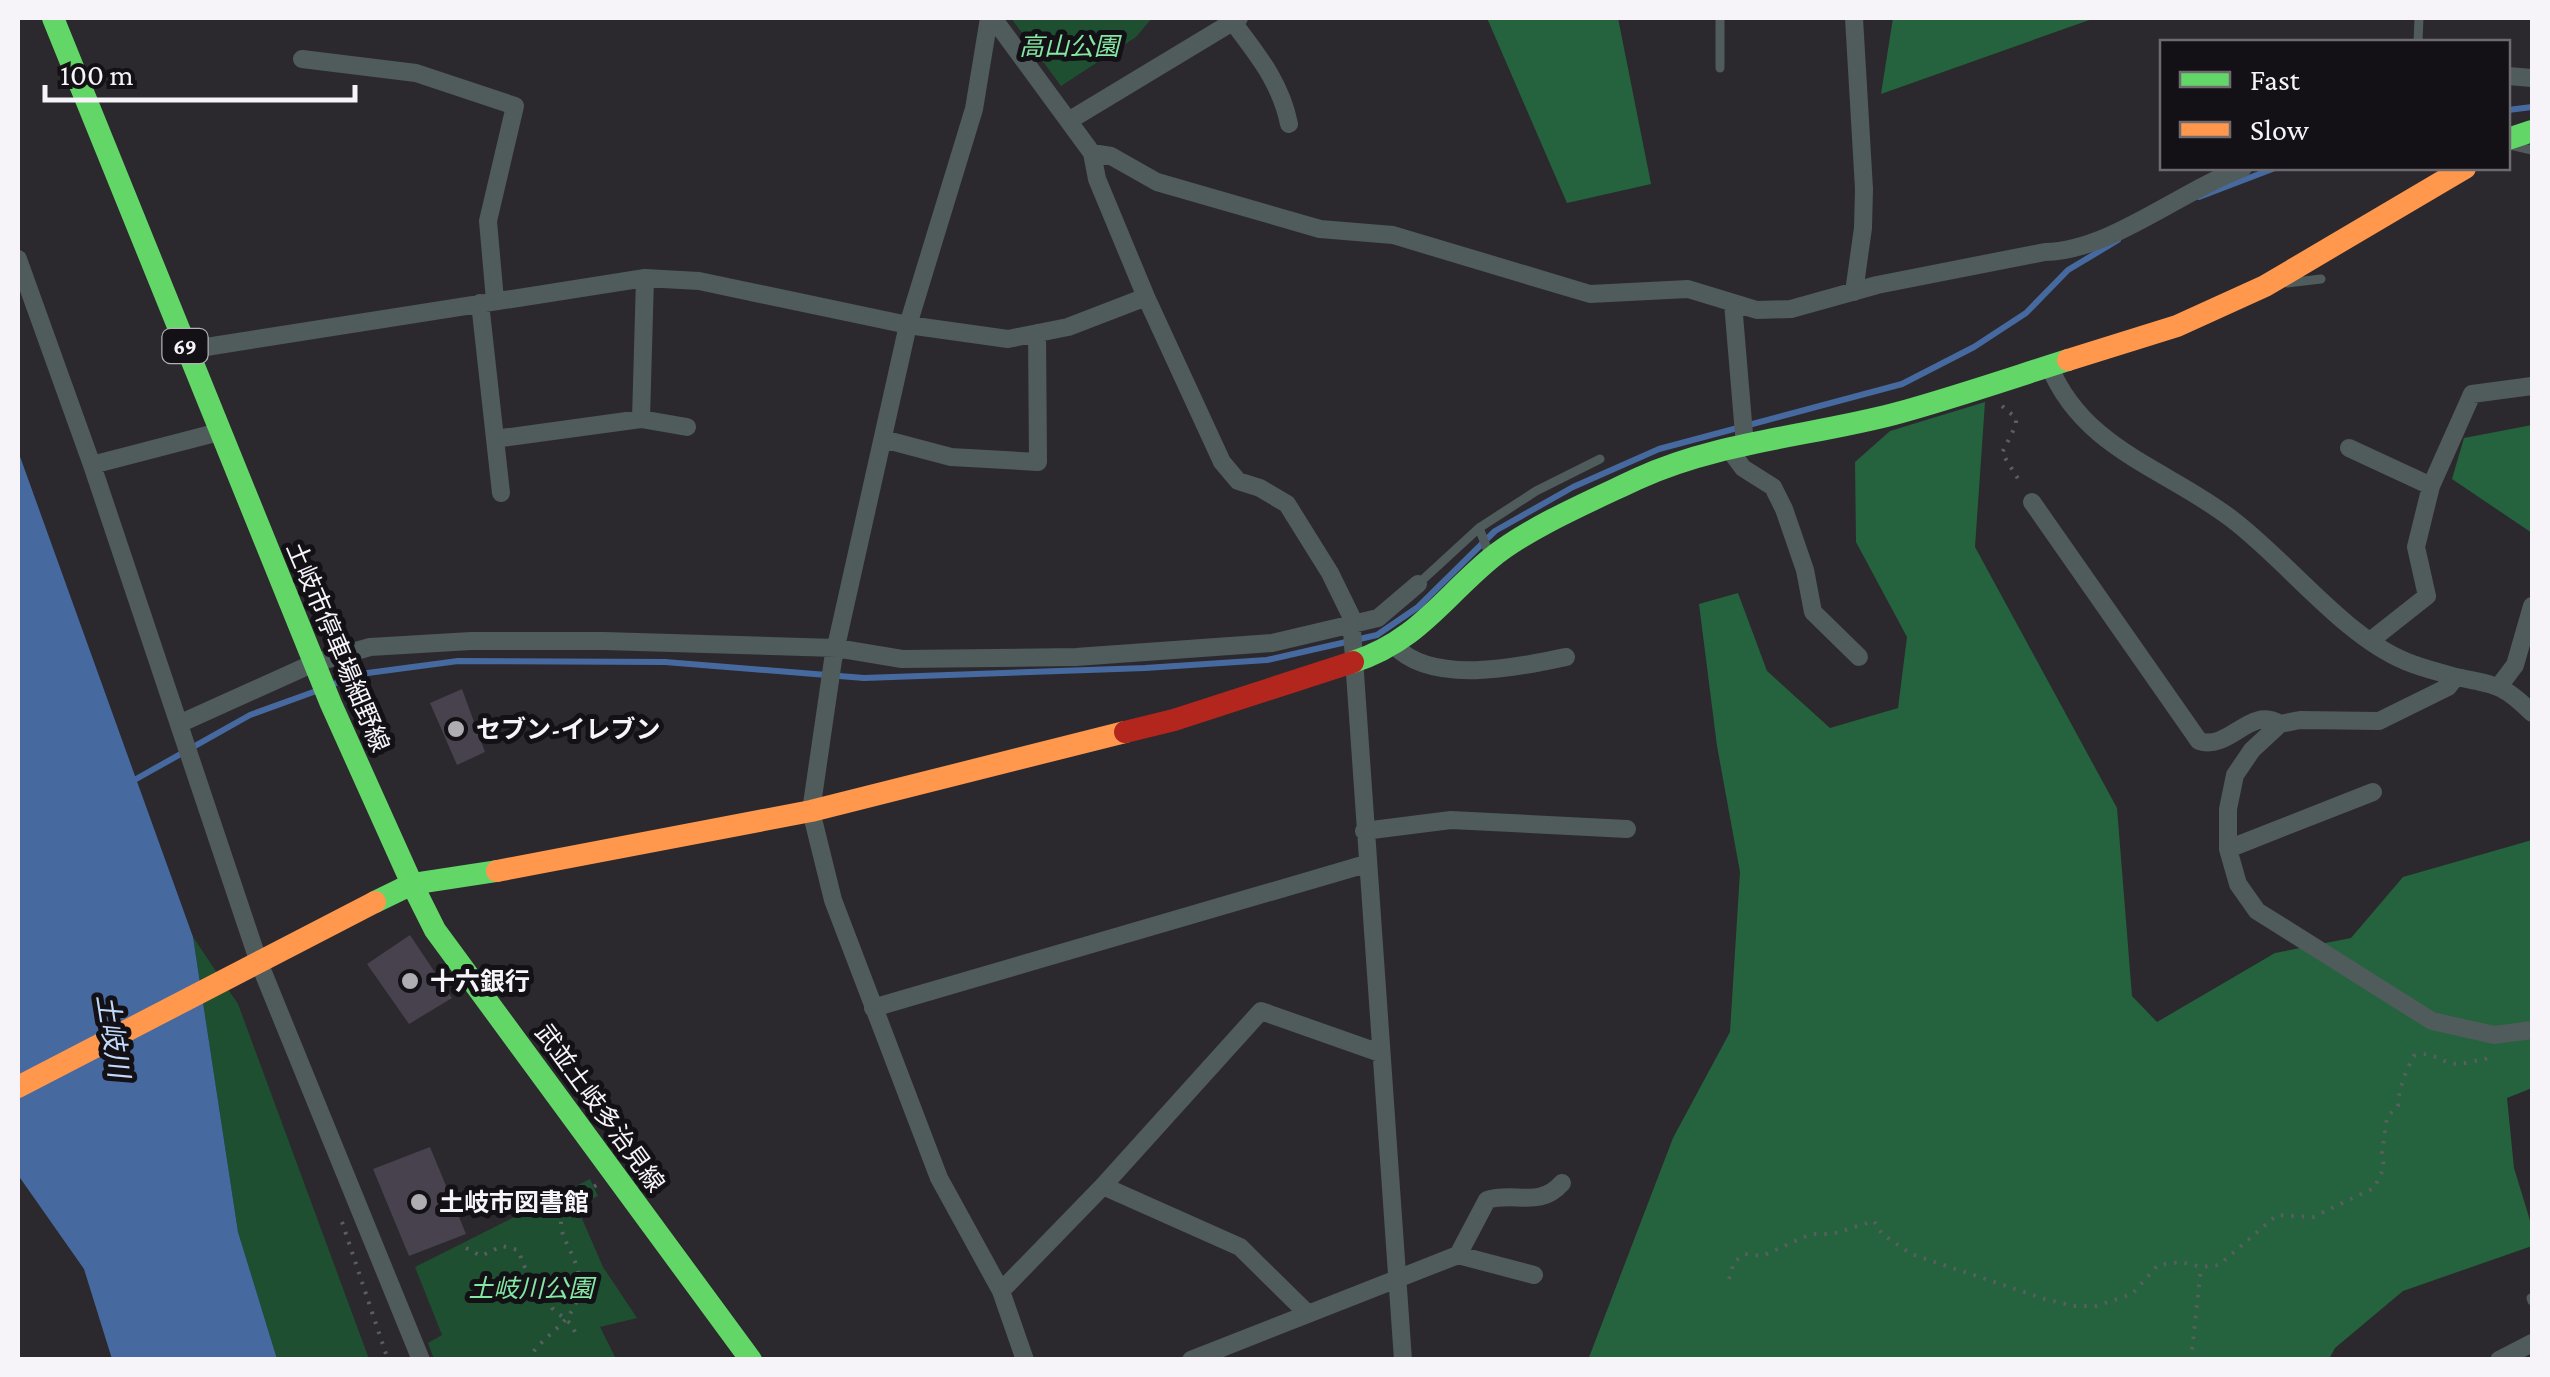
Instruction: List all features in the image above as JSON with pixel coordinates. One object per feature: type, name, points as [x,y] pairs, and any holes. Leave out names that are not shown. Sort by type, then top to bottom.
[{"type":"street","name":"土岐市停車場細野線","points":[[53,18],[330,704],[412,884]]},
{"type":"street","points":[[991,18],[1092,153],[1096,180],[1222,462],[1238,481],[1260,488],[1287,504],[1330,573],[1351,616],[1404,1360]]},
{"type":"street","points":[[991,18],[974,108],[908,325],[827,686],[810,810],[833,900],[939,1178],[1001,1291],[1025,1360]]},
{"type":"street","points":[[1854,18],[1864,189],[1854,292]]},
{"type":"street","points":[[1070,120],[1236,20],[1281,92],[1289,124]]},
{"type":"street","points":[[302,59],[416,73],[515,106],[488,221],[488,302],[501,493]]},
{"type":"street","points":[[1092,153],[1110,156],[1157,182],[1320,229],[1393,235],[1590,294],[1688,289],[1756,310],[1791,309],[1854,292],[2062,252],[2106,238],[2237,170]]},
{"type":"street","points":[[1394,645],[1417,629],[1491,558],[1557,517],[1641,477],[1739,444],[1894,414],[2178,326],[2264,286],[2462,170]]},
{"type":"street","points":[[18,259],[92,464],[258,960],[421,1360]]},
{"type":"street","points":[[186,350],[644,278],[699,280],[908,325],[1008,339],[1068,327],[1146,297]]},
{"type":"street","points":[[641,418],[644,278]]},
{"type":"street","points":[[1733,303],[1743,468],[1773,487],[1784,509],[1805,570],[1812,612],[1859,657]]},
{"type":"street","points":[[883,439],[950,457],[1038,462],[1036,333]]},
{"type":"street","points":[[2049,365],[2060,392],[2090,425],[2152,471],[2232,518],[2370,641],[2404,661],[2500,685],[2532,713]]},
{"type":"street","points":[[2370,641],[2426,596],[2416,547],[2430,486],[2472,394],[2532,386]]},
{"type":"street","points":[[495,439],[641,418],[687,427]]},
{"type":"street","points":[[92,464],[219,432]]},
{"type":"street","points":[[2349,448],[2430,486]]},
{"type":"street","points":[[2032,502],[2199,741],[2219,743],[2258,719],[2280,724]]},
{"type":"street","points":[[18,1087],[412,884],[504,870],[810,810],[1174,720],[1352,641],[1418,584]]},
{"type":"street","points":[[2500,685],[2515,664],[2532,606]]},
{"type":"street","points":[[183,730],[316,668],[370,648],[470,641],[902,659],[1076,657],[1352,641],[1394,645],[1415,660],[1446,668],[1489,670],[1566,658]]},
{"type":"street","points":[[2456,677],[2448,688],[2380,721],[2300,720],[2280,724],[2252,750],[2235,776],[2228,809],[2228,849],[2238,884],[2257,911],[2432,1021],[2494,1035],[2532,1030]]},
{"type":"street","points":[[2228,849],[2373,792]]},
{"type":"street","points":[[1364,832],[1450,820],[1628,829]]},
{"type":"street","points":[[873,1008],[1366,864]]},
{"type":"street","name":"武並土岐多治見線","points":[[412,884],[435,930],[750,1360]]},
{"type":"street","points":[[1001,1291],[1103,1186],[1260,1011],[1380,1053]]},
{"type":"street","points":[[1458,1255],[1488,1200],[1500,1196],[1537,1200],[1562,1183]]},
{"type":"street","points":[[1103,1186],[1240,1247],[1306,1312]]},
{"type":"street","points":[[1191,1360],[1458,1255],[1534,1275]]},
{"type":"street","points":[[2500,1360],[2532,1343]]},
{"type":"lane","points":[[1720,18],[1720,68]]},
{"type":"lane","points":[[2264,286],[2321,279]]},
{"type":"lane","points":[[1418,584],[1479,528],[1536,491],[1600,459]]},
{"type":"lane","points":[[1479,528],[1491,558]]},
{"type":"path","points":[[1990,385],[2004,408],[2016,418],[2002,453],[2032,502]]},
{"type":"path","points":[[1729,1280],[1734,1262],[1746,1254],[1762,1256],[1811,1234],[1832,1234],[1874,1221],[1882,1234],[1911,1254],[2073,1306],[2096,1306],[2132,1294],[2158,1265],[2169,1262],[2219,1266],[2276,1215],[2313,1217],[2374,1188],[2384,1168],[2386,1116],[2398,1106],[2399,1086],[2414,1056],[2429,1054],[2456,1067],[2485,1060],[2490,1058],[2494,1035]]},
{"type":"path","points":[[528,1360],[540,1340],[566,1320],[578,1296],[580,1278],[576,1262],[563,1240],[564,1208],[572,1199],[615,1176]]},
{"type":"path","points":[[340,1216],[388,1360]]},
{"type":"path","points":[[466,1248],[481,1256],[502,1246],[518,1250],[531,1283],[544,1292],[552,1308],[577,1336]]},
{"type":"path","points":[[2191,1360],[2201,1267]]},
{"type":"green space","name":"高山公園","points":[[1011,18],[1152,18],[1136,37],[1061,86]]},
{"type":"green space","points":[[1487,18],[1618,18],[1651,184],[1567,203]]},
{"type":"green space","points":[[1893,18],[2095,18],[1881,94]]},
{"type":"green space","points":[[1985,402],[1975,547],[2117,808],[2132,996],[2157,1022],[2275,953],[2351,938],[2403,877],[2532,840],[2532,1088],[2507,1098],[2514,1168],[2532,1227],[2532,1246],[2403,1291],[2335,1348],[2329,1359],[1588,1360],[1673,1138],[1730,1032],[1740,872],[1717,746],[1699,604],[1738,593],[1767,671],[1830,728],[1898,708],[1907,637],[1856,542],[1855,462],[1890,431]]},
{"type":"green space","points":[[2532,425],[2532,533],[2452,479],[2464,438]]},
{"type":"green space","points":[[193,937],[238,1004],[369,1359],[277,1359],[238,1232]]},
{"type":"green space","name":"土岐川公園","points":[[590,1179],[598,1196],[577,1207],[603,1267],[637,1318],[600,1327],[616,1359],[434,1359],[428,1343],[442,1335],[415,1267]]},
{"type":"water","name":"土岐川","points":[[18,451],[193,937],[238,1232],[277,1359],[112,1359],[84,1269],[18,1175]]},
{"type":"building","points":[[462,689],[485,752],[457,765],[430,703]]},
{"type":"building","name":"十六銀行","points":[[410,935],[452,998],[409,1024],[367,964]]},
{"type":"building","name":"土岐市図書館","points":[[430,1147],[466,1234],[409,1256],[373,1169]]},
{"type":"waterway","points":[[2510,110],[2532,107]]},
{"type":"waterway","points":[[2199,197],[2270,170]]},
{"type":"waterway","points":[[331,685],[360,674],[458,661],[665,662],[864,678],[1145,668],[1267,660],[1377,635],[1418,607],[1495,531],[1573,487],[1659,449],[1902,384],[1974,347],[2026,313],[2068,270],[2118,240]]},
{"type":"waterway","points":[[129,783],[250,715],[319,690]]},
{"type":"traffic: fast","points":[[53,18],[331,704],[412,884],[375,902]]},
{"type":"traffic: fast","points":[[2510,138],[2532,131]]},
{"type":"traffic: fast","points":[[1353,662],[1412,631],[1490,559],[1522,536],[1637,479],[1699,456],[1894,414],[2068,360]]},
{"type":"traffic: fast","points":[[497,871],[412,884],[435,930],[751,1360]]},
{"type":"traffic: slow","points":[[2068,360],[2177,326],[2265,286],[2462,170]]},
{"type":"traffic: slow","points":[[497,871],[811,811],[1125,732]]},
{"type":"traffic: slow","points":[[18,1087],[375,902]]},
{"type":"traffic: jam","points":[[1125,732],[1353,662]]},
{"type":"place","name":"セブン-イレブン","points":[[456,729]]},
{"type":"place","name":"十六銀行","points":[[410,981]]},
{"type":"place","name":"土岐市図書館","points":[[419,1202]]}]
